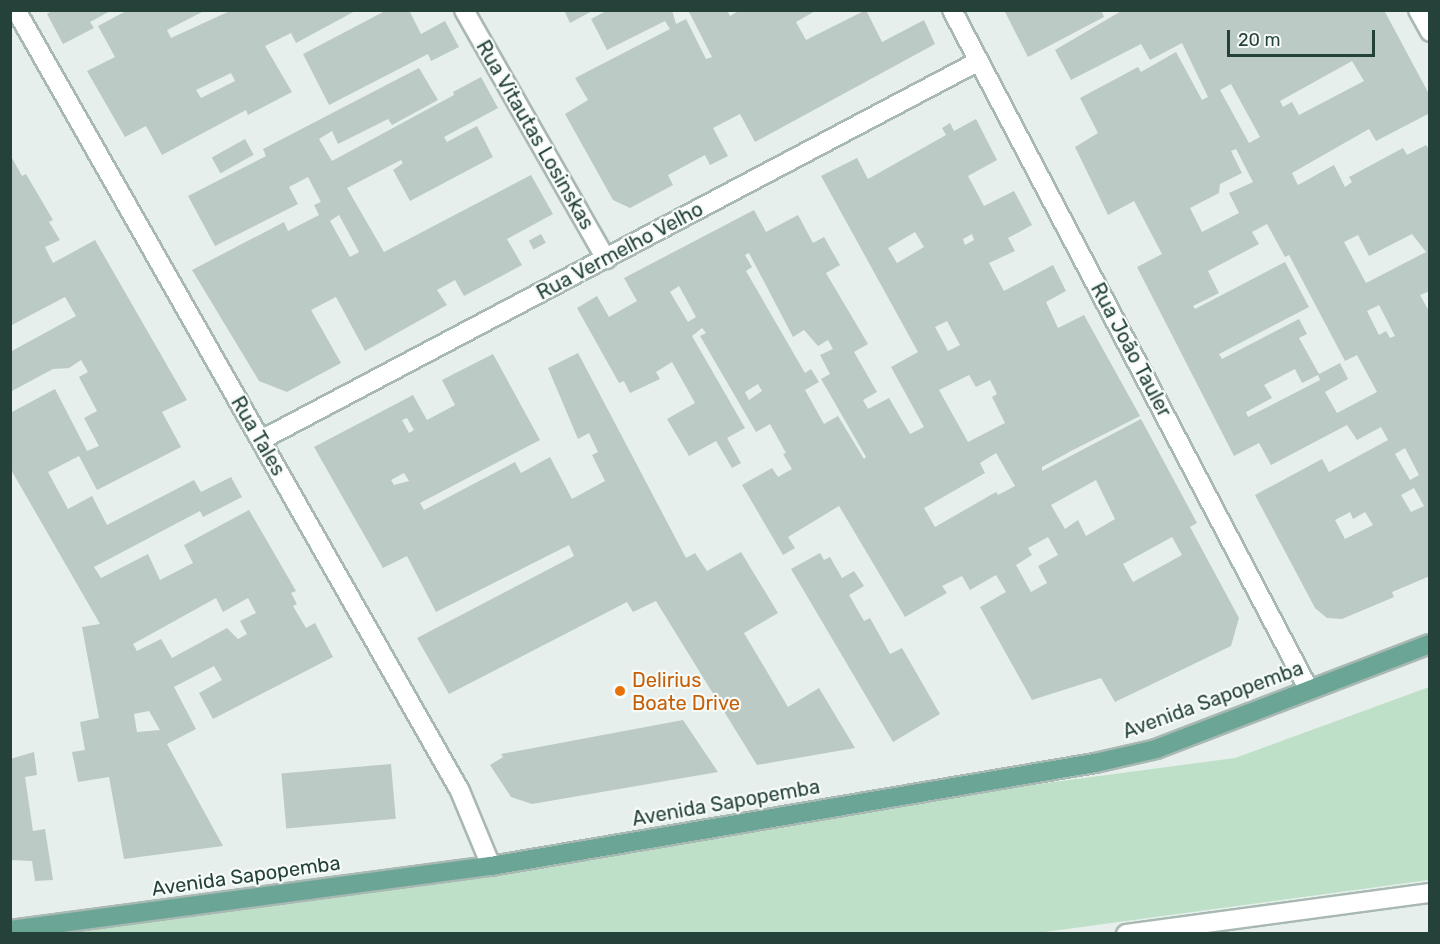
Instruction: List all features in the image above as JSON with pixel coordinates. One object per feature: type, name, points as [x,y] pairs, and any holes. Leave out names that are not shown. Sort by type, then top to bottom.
[{"type":"main road","name":"Avenida Sapopemba","points":[[10,930],[491,866],[1095,763],[1156,749],[1430,644]]},
{"type":"street","name":"Rua Tales","points":[[16,10],[460,790],[491,866]]},
{"type":"street","name":"Rua Vitautas Losinskas","points":[[465,10],[606,259]]},
{"type":"street","name":"Rua João Tauler","points":[[952,10],[1309,690]]},
{"type":"street","points":[[1418,10],[1430,32]]},
{"type":"street","name":"Rua Vermelho Velho","points":[[261,440],[979,61]]},
{"type":"street","points":[[1126,933],[1430,893]]},
{"type":"green space","points":[[1429,687],[1429,880],[1030,934],[11,934],[10,920],[1235,758]]},
{"type":"building","points":[[53,10],[112,10],[90,22],[94,28],[63,44],[47,14]]},
{"type":"building","points":[[128,10],[206,10],[167,30],[171,38],[232,10],[357,10],[296,43],[291,33],[265,46],[292,92],[248,115],[246,110],[162,155],[146,126],[125,137],[87,71],[115,57],[98,26]],"holes":[[[231,73],[235,81],[201,98],[196,90]]]},
{"type":"building","points":[[387,10],[409,10],[421,34],[445,21],[459,47],[431,61],[428,54],[329,105],[303,54]]},
{"type":"building","points":[[564,10],[594,10],[570,23]]},
{"type":"building","points":[[608,10],[672,10],[676,24],[686,19],[706,59],[712,57],[688,10],[727,10],[730,16],[740,10],[817,10],[796,22],[806,40],[866,10],[882,42],[924,20],[935,44],[755,142],[740,114],[713,128],[728,156],[710,165],[705,155],[668,175],[673,185],[630,208],[613,200],[565,114],[588,100],[575,78],[670,29],[665,21],[607,50],[591,19]]},
{"type":"building","points":[[1004,10],[1101,10],[1104,17],[1028,57]]},
{"type":"building","points":[[1123,10],[1384,10],[1430,96],[1430,113],[1376,141],[1369,129],[1292,173],[1298,185],[1334,165],[1345,187],[1352,182],[1349,177],[1403,148],[1407,155],[1426,145],[1430,150],[1430,291],[1420,295],[1430,313],[1430,576],[1392,592],[1394,597],[1342,619],[1327,618],[1315,608],[1255,495],[1322,459],[1329,472],[1388,440],[1381,427],[1357,440],[1347,425],[1271,465],[1259,443],[1234,456],[1137,267],[1162,254],[1134,201],[1108,215],[1075,147],[1098,133],[1080,98],[1138,67],[1141,72],[1176,52],[1202,100],[1208,97],[1182,43],[1150,60],[1141,44],[1071,80],[1055,50]],"holes":[[[1352,61],[1364,81],[1299,115],[1292,102],[1283,107],[1280,101]],[[1231,84],[1260,137],[1249,143],[1220,90]],[[1236,149],[1253,182],[1229,193],[1239,213],[1202,232],[1190,208],[1219,193],[1220,184],[1242,173],[1231,151]],[[1267,224],[1285,257],[1289,255],[1345,361],[1357,355],[1377,392],[1337,413],[1325,392],[1348,379],[1340,363],[1319,374],[1299,338],[1307,334],[1299,319],[1222,359],[1219,354],[1309,307],[1285,262],[1195,309],[1193,306],[1219,293],[1208,271],[1259,244],[1252,232]],[[1412,234],[1426,252],[1366,283],[1344,242],[1358,235],[1369,256]],[[1379,305],[1395,336],[1390,338],[1386,331],[1379,335],[1367,311]],[[1295,369],[1302,383],[1318,375],[1320,380],[1248,417],[1246,412],[1272,398],[1264,385]],[[1405,448],[1419,475],[1410,480],[1395,454]],[[1414,488],[1424,506],[1411,512],[1401,495]],[[1350,512],[1353,519],[1365,512],[1373,525],[1345,539],[1335,520]]]},
{"type":"building","points":[[419,68],[438,100],[392,125],[388,119],[338,144],[332,131],[319,139],[332,161],[454,95],[453,92],[481,77],[498,108],[444,137],[447,142],[477,126],[493,157],[410,201],[393,170],[403,163],[401,160],[347,188],[384,252],[531,175],[553,214],[507,239],[522,265],[464,296],[455,280],[437,290],[447,305],[365,351],[336,297],[311,310],[341,363],[287,392],[259,381],[192,270],[284,222],[288,231],[319,215],[314,205],[321,202],[308,177],[289,187],[298,204],[215,246],[188,196],[266,156],[263,149]],"holes":[[[339,215],[359,252],[350,257],[330,221]]]},
{"type":"building","points":[[976,119],[997,160],[968,176],[984,206],[1014,191],[1032,225],[1008,238],[1015,251],[989,263],[1004,291],[1053,265],[1066,291],[1046,302],[1058,328],[1084,315],[1140,416],[1042,467],[1042,471],[1141,419],[1197,523],[1190,527],[1239,618],[1231,646],[1115,702],[1101,678],[1032,700],[980,607],[1006,592],[996,575],[970,590],[962,576],[942,586],[947,593],[905,617],[839,506],[788,537],[795,548],[783,555],[742,485],[772,468],[778,477],[792,469],[770,424],[756,432],[700,336],[706,333],[702,328],[692,336],[745,428],[727,438],[741,463],[732,468],[716,441],[689,456],[667,419],[695,403],[672,362],[656,372],[660,379],[630,393],[624,381],[619,383],[577,308],[597,296],[609,317],[637,301],[624,278],[754,210],[766,232],[798,215],[813,243],[824,237],[840,265],[826,273],[868,344],[854,352],[877,392],[863,400],[868,409],[889,398],[910,434],[924,427],[891,367],[918,352],[821,176],[857,158],[868,179],[946,135],[942,128],[950,123],[954,131]],"holes":[[[915,232],[924,247],[897,263],[888,248]],[[972,234],[974,240],[965,245],[963,239]],[[749,253],[793,337],[804,330],[818,346],[828,340],[833,349],[820,355],[830,374],[821,379],[866,457],[864,459],[838,416],[824,424],[805,390],[819,382],[811,369],[805,373],[746,271],[752,267],[745,255]],[[679,286],[696,317],[688,322],[670,292]],[[947,321],[960,345],[948,351],[935,327]],[[969,375],[976,387],[990,380],[997,394],[992,397],[1005,423],[968,442],[939,390]],[[758,384],[762,391],[749,400],[745,392]],[[996,453],[1015,486],[998,495],[996,492],[935,527],[924,508],[985,473],[980,463]],[[1096,480],[1115,519],[1086,536],[1078,520],[1065,529],[1051,505]],[[1048,537],[1058,555],[1038,566],[1047,583],[1031,592],[1016,565],[1032,555],[1028,548]],[[1172,537],[1182,555],[1133,582],[1123,564]]]},
{"type":"building","points":[[245,139],[254,155],[220,173],[212,157]]},
{"type":"building","points":[[12,158],[22,176],[26,174],[53,220],[49,222],[60,240],[45,247],[53,263],[95,240],[187,400],[162,412],[181,447],[97,490],[79,456],[48,472],[68,509],[92,496],[107,525],[194,480],[201,492],[231,477],[242,497],[203,517],[200,511],[94,567],[101,578],[148,554],[160,580],[193,563],[184,545],[249,510],[296,591],[291,593],[297,604],[293,606],[306,628],[315,623],[333,657],[213,719],[199,693],[222,680],[214,666],[174,687],[196,729],[167,744],[223,846],[124,859],[109,777],[78,782],[72,752],[85,750],[80,722],[99,718],[82,627],[100,624],[10,468],[10,413],[55,389],[87,451],[99,446],[84,418],[97,411],[79,377],[88,372],[81,360],[69,368],[53,369],[10,392],[10,352],[76,316],[65,297],[10,326]],"holes":[[[216,598],[223,612],[248,598],[256,613],[240,621],[247,634],[238,639],[227,628],[172,658],[161,639],[137,651],[133,644]],[[149,711],[160,730],[137,732],[134,714]]]},
{"type":"building","points":[[541,234],[546,243],[534,250],[529,241]]},
{"type":"building","points":[[578,353],[686,558],[695,553],[707,571],[741,552],[778,613],[744,633],[788,707],[819,688],[855,748],[757,765],[656,601],[633,612],[627,602],[449,694],[417,638],[574,556],[569,545],[436,612],[407,556],[383,568],[314,447],[413,395],[427,420],[455,405],[442,380],[493,354],[540,440],[420,503],[424,510],[515,462],[521,473],[550,457],[572,499],[605,481],[592,455],[598,452],[589,433],[578,439],[548,368]],"holes":[[[407,418],[414,430],[409,433],[402,420]],[[404,473],[409,481],[394,485],[391,480]]]},
{"type":"building","points":[[820,553],[824,560],[830,557],[842,578],[854,571],[864,586],[849,595],[864,621],[870,618],[890,654],[902,648],[940,714],[893,742],[791,569]]},
{"type":"building","points":[[683,720],[718,772],[532,804],[511,797],[490,765],[503,757],[501,754]]},
{"type":"building","points":[[34,752],[37,775],[25,777],[33,831],[45,829],[53,880],[35,881],[32,861],[10,860],[10,759]]},
{"type":"building","points":[[391,764],[396,819],[286,828],[281,774]]},
{"type":"place","name":"Delirius Boate Drive","points":[[620,691]]}]
